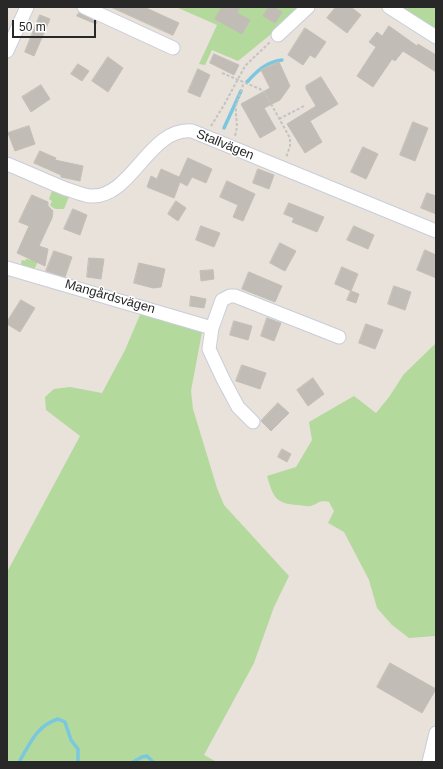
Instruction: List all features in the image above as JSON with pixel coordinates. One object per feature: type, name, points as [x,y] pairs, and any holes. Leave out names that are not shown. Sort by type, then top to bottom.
[{"type":"street","points":[[7,51],[7,48],[27,7]]},
{"type":"street","points":[[84,7],[173,48]]},
{"type":"street","points":[[278,35],[308,7]]},
{"type":"street","points":[[389,7],[436,37]]},
{"type":"street","name":"Stallvägen","points":[[7,164],[81,194],[90,196],[100,195],[120,184],[144,159],[170,136],[184,131],[192,131],[229,148],[283,168],[436,231]]},
{"type":"street","name":"Mangårdsvägen","points":[[7,268],[212,328]]},
{"type":"street","points":[[253,422],[238,407],[209,349],[212,328],[222,300],[230,296],[235,296],[339,337]]},
{"type":"street","points":[[429,762],[436,733]]},
{"type":"path","points":[[203,136],[215,121],[245,66],[278,35]]},
{"type":"path","points":[[222,73],[260,89],[265,93],[290,138],[283,168]]},
{"type":"path","points":[[229,148],[237,127],[237,105],[243,90],[243,82]]},
{"type":"path","points":[[279,119],[304,106]]},
{"type":"green space","points":[[176,7],[302,7],[291,18],[238,61],[212,50],[205,65],[199,64],[217,25]]},
{"type":"green space","points":[[392,7],[436,7],[436,34]]},
{"type":"green space","points":[[56,188],[70,194],[64,209],[58,209],[50,205],[52,201],[49,199],[52,191]]},
{"type":"green space","points":[[26,259],[38,261],[34,270],[22,265],[22,260],[25,261]]},
{"type":"green space","points":[[142,310],[202,332],[191,391],[193,409],[217,488],[224,505],[289,576],[274,607],[254,663],[204,755],[217,762],[7,762],[7,572],[80,436],[46,410],[45,397],[54,389],[70,387],[102,393],[125,350]]},
{"type":"green space","points":[[435,344],[436,636],[409,638],[392,625],[377,608],[369,580],[344,532],[328,523],[334,511],[329,502],[325,501],[309,506],[284,503],[273,494],[267,476],[296,467],[312,440],[309,422],[354,396],[376,413],[389,397],[404,374]]},
{"type":"building","points":[[111,7],[144,7],[179,23],[173,35]]},
{"type":"building","points":[[222,7],[240,7],[237,13],[250,20],[242,34],[215,19]]},
{"type":"building","points":[[269,7],[274,7],[282,12],[275,23],[263,16]]},
{"type":"building","points":[[336,7],[351,7],[361,15],[347,33],[327,18]]},
{"type":"building","points":[[79,13],[97,22],[96,24],[77,16]]},
{"type":"building","points":[[40,15],[50,19],[34,56],[25,52]]},
{"type":"building","points":[[389,26],[417,46],[418,44],[436,55],[436,72],[403,51],[395,61],[392,59],[373,87],[357,76],[376,47],[369,42],[377,32],[382,36]]},
{"type":"building","points":[[305,28],[326,42],[315,58],[310,55],[303,65],[288,55]]},
{"type":"building","points":[[214,54],[239,65],[234,75],[210,63]]},
{"type":"building","points":[[108,57],[123,68],[108,92],[92,81]]},
{"type":"building","points":[[279,62],[290,86],[280,100],[264,108],[276,129],[260,138],[241,104],[270,88],[261,70]]},
{"type":"building","points":[[78,64],[89,71],[82,81],[71,74]]},
{"type":"building","points":[[198,69],[210,75],[200,97],[188,92]]},
{"type":"building","points":[[321,77],[338,104],[310,121],[322,142],[305,153],[287,124],[316,106],[306,89],[306,86]]},
{"type":"building","points":[[41,85],[50,99],[31,112],[22,97]]},
{"type":"building","points":[[413,122],[428,128],[415,161],[400,155]]},
{"type":"building","points":[[29,126],[35,144],[15,151],[8,133]]},
{"type":"building","points":[[363,147],[378,154],[366,179],[351,172]]},
{"type":"building","points":[[40,151],[56,158],[55,160],[83,166],[80,181],[61,177],[61,175],[34,163]]},
{"type":"building","points":[[188,158],[212,169],[206,183],[192,177],[187,186],[180,182],[174,198],[147,187],[151,176],[157,179],[161,169],[179,177]]},
{"type":"building","points":[[258,169],[274,175],[269,189],[253,183]]},
{"type":"building","points":[[227,181],[255,194],[243,221],[233,217],[238,205],[220,197]]},
{"type":"building","points":[[427,193],[436,196],[436,214],[421,208]]},
{"type":"building","points":[[32,195],[48,202],[48,206],[53,211],[52,218],[39,246],[48,249],[45,266],[17,253],[29,226],[19,222]]},
{"type":"building","points":[[176,201],[186,208],[178,221],[168,214]]},
{"type":"building","points":[[289,203],[324,217],[317,232],[292,222],[294,218],[284,214]]},
{"type":"building","points":[[73,209],[87,215],[80,235],[64,229]]},
{"type":"building","points":[[201,226],[220,233],[214,247],[196,240]]},
{"type":"building","points":[[354,226],[374,235],[368,249],[347,240]]},
{"type":"building","points":[[280,243],[296,251],[285,271],[270,263]]},
{"type":"building","points":[[425,250],[436,255],[436,278],[417,270]]},
{"type":"building","points":[[54,251],[72,257],[65,277],[46,271]]},
{"type":"building","points":[[89,258],[104,259],[101,279],[87,277]]},
{"type":"building","points":[[139,263],[165,269],[161,287],[153,288],[134,283]]},
{"type":"building","points":[[342,267],[358,274],[351,291],[335,284]]},
{"type":"building","points":[[213,270],[214,279],[201,281],[200,271]]},
{"type":"building","points":[[249,272],[282,286],[275,302],[242,289]]},
{"type":"building","points":[[394,286],[411,292],[405,310],[388,304]]},
{"type":"building","points":[[351,291],[359,294],[356,303],[347,300]]},
{"type":"building","points":[[191,296],[206,299],[204,308],[190,306]]},
{"type":"building","points":[[21,300],[35,308],[20,332],[7,324],[7,322]]},
{"type":"building","points":[[267,318],[281,323],[274,341],[261,336]]},
{"type":"building","points":[[234,321],[252,326],[248,340],[230,335]]},
{"type":"building","points":[[366,324],[383,330],[375,349],[359,343]]},
{"type":"building","points":[[242,365],[266,373],[260,389],[236,381]]},
{"type":"building","points":[[313,378],[324,394],[308,406],[297,390]]},
{"type":"building","points":[[278,403],[289,413],[271,431],[261,421]]},
{"type":"building","points":[[282,449],[291,454],[287,462],[278,457]]},
{"type":"building","points":[[390,663],[436,689],[422,713],[377,687]]},
{"type":"waterway","points":[[247,82],[262,68],[271,63],[282,60]]},
{"type":"waterway","points":[[224,128],[241,91]]},
{"type":"waterway","points":[[19,762],[34,736],[44,726],[58,719],[65,722],[71,740],[78,749],[78,762]]},
{"type":"waterway","points":[[133,762],[147,756],[153,762]]}]
